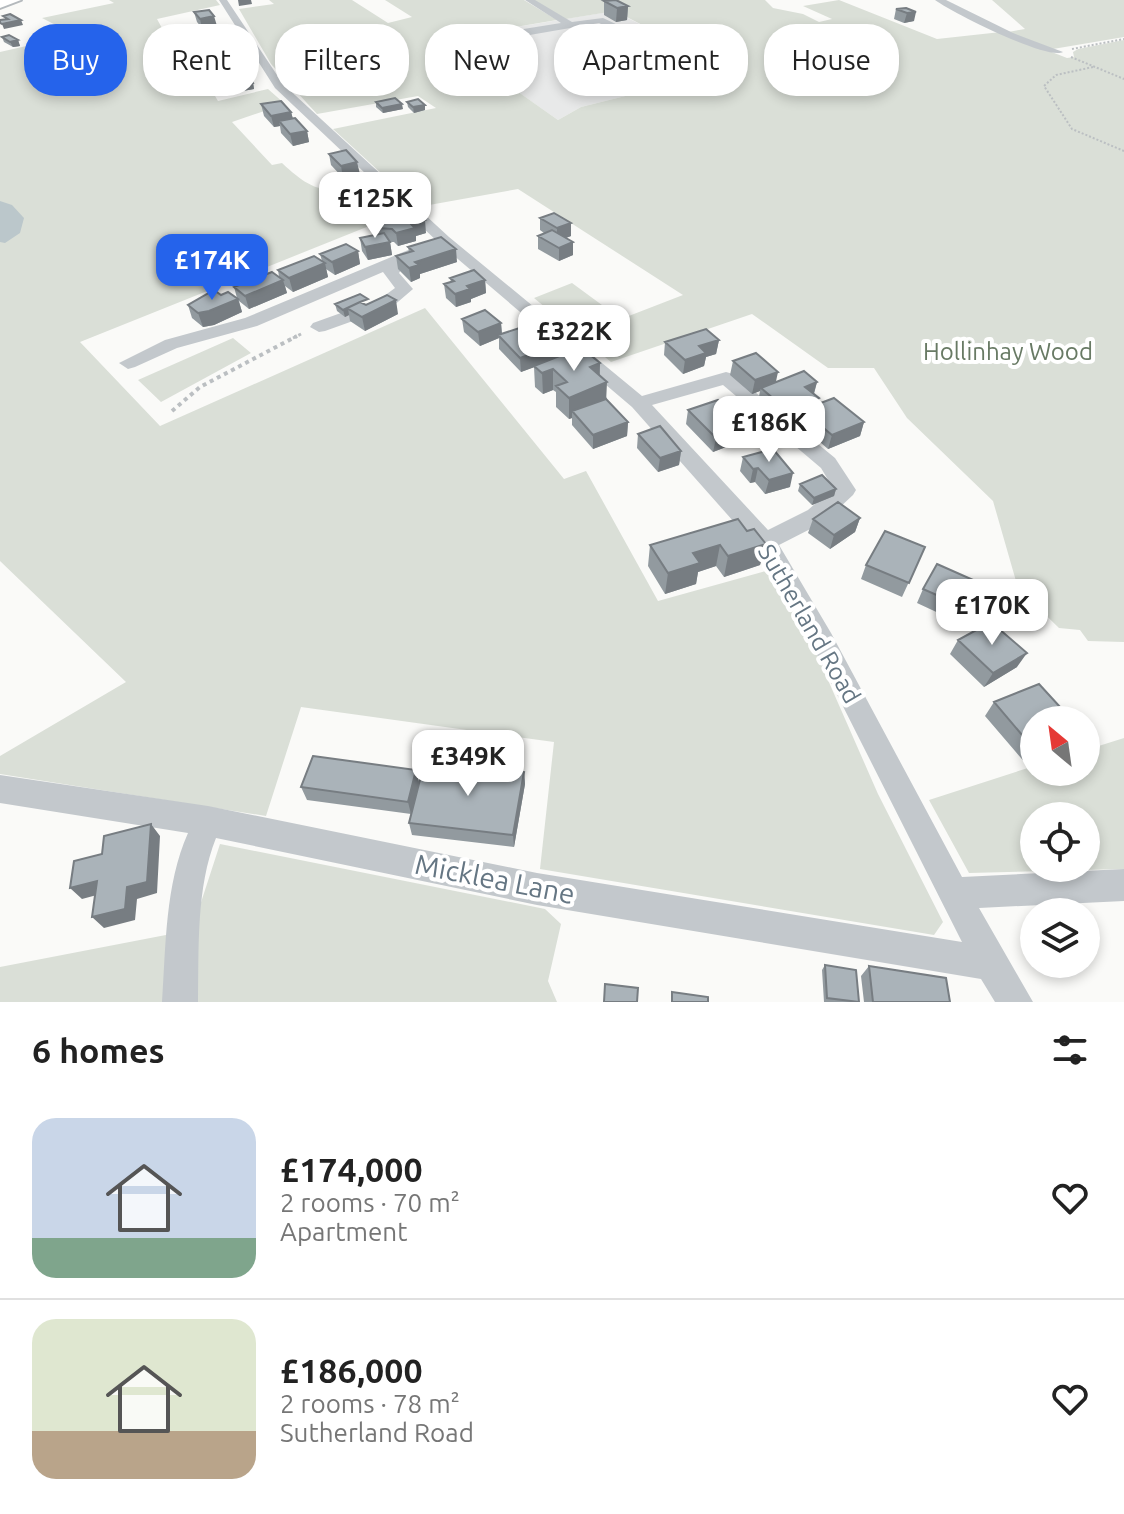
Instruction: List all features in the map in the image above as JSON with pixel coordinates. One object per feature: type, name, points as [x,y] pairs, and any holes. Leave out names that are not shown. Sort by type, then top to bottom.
[{"type":"highway","points":[[0,4],[14,0]]},
{"type":"street","name":"Sutherland Road","points":[[223,0],[279,86],[444,240],[639,403],[765,542],[822,640],[991,964],[1015,1002]]},
{"type":"street","points":[[529,0],[569,24],[609,21],[615,24]]},
{"type":"street","points":[[939,0],[1010,35],[1058,52]]},
{"type":"street","points":[[128,363],[171,344],[251,322],[444,240]]},
{"type":"street","points":[[319,327],[386,303],[405,289],[390,273],[400,264],[399,259]]},
{"type":"street","points":[[639,403],[726,378],[828,463],[845,490],[816,516],[765,542]]},
{"type":"street","name":"Micklea Lane","points":[[0,789],[208,821],[537,889],[991,964]]},
{"type":"street","points":[[180,1002],[184,919],[192,859],[208,821]]},
{"type":"street","points":[[954,893],[1124,885]]},
{"type":"path","points":[[1058,52],[1124,39]]},
{"type":"path","points":[[1058,52],[1124,79]]},
{"type":"path","points":[[1093,67],[1056,75],[1044,86],[1072,129],[1124,151]]},
{"type":"path","points":[[172,411],[200,387],[276,344],[319,327]]},
{"type":"shaded area","points":[[614,11],[640,24],[554,24],[554,96],[626,96],[581,107],[558,120],[524,96],[538,96],[538,24],[534,24]]},
{"type":"shaded area","points":[[0,201],[12,205],[24,218],[20,233],[5,243],[0,242]]},
{"type":"green space","points":[[109,0],[216,0],[220,5],[157,19],[160,24],[143,24],[143,96],[215,96],[218,101],[239,96],[259,96],[259,91],[268,89],[285,104],[232,122],[272,165],[282,163],[303,180],[322,189],[342,189],[369,182],[404,212],[80,342],[160,426],[425,308],[564,479],[586,471],[658,601],[769,570],[806,630],[878,794],[943,922],[934,935],[540,869],[554,742],[301,707],[266,816],[0,774],[0,756],[126,682],[0,561],[0,52],[24,47],[24,96],[127,96],[127,24],[54,24],[42,18],[114,3]]},
{"type":"green space","name":"Hollinhay Wood","points":[[269,0],[352,0],[388,23],[412,17],[385,0],[524,0],[557,20],[533,24],[425,24],[425,96],[524,96],[558,120],[581,107],[625,96],[748,96],[748,24],[640,24],[615,11],[566,19],[533,0],[765,0],[773,8],[803,14],[819,22],[832,19],[803,6],[839,0],[937,39],[1001,32],[1067,58],[1074,57],[1073,52],[1078,49],[1124,40],[1124,642],[1088,641],[1080,630],[1059,628],[1018,588],[993,501],[907,418],[874,368],[828,368],[752,314],[611,362],[534,298],[572,283],[621,319],[683,295],[518,189],[418,207],[333,129],[436,108],[418,96],[317,114],[300,96],[409,96],[409,24],[275,24],[275,68],[259,43],[259,24],[248,24],[239,9],[274,4]]},
{"type":"green space","points":[[992,0],[1124,0],[1124,37],[1053,49],[1008,32],[1025,29]]},
{"type":"green space","points":[[233,338],[251,353],[161,402],[138,380]]},
{"type":"green space","points":[[1124,738],[1124,869],[1100,870],[1100,802],[1020,802],[1020,872],[969,873],[929,800],[1020,771],[1020,786],[1100,786],[1100,746]]},
{"type":"green space","points":[[220,844],[545,909],[561,924],[548,981],[557,1002],[190,1002],[192,930]]},
{"type":"green space","points":[[171,934],[167,1002],[0,1002],[0,967]]},
{"type":"building","points":[[616,0],[628,6],[617,8],[604,1]]},
{"type":"building","points":[[906,8],[916,12],[896,9]]},
{"type":"building","points":[[209,10],[214,16],[200,19],[194,12]]},
{"type":"building","points":[[10,14],[21,20],[0,23],[0,20],[8,19],[3,16]]},
{"type":"building","points":[[9,35],[18,40],[10,42],[2,37]]},
{"type":"building","points":[[395,98],[402,104],[382,108],[376,102]]},
{"type":"building","points":[[418,99],[425,105],[413,107],[407,102]]},
{"type":"building","points":[[281,101],[291,112],[271,116],[261,104]]},
{"type":"building","points":[[295,118],[307,131],[290,134],[279,121]]},
{"type":"building","points":[[346,150],[357,162],[341,166],[329,154]]},
{"type":"building","points":[[413,212],[425,220],[411,224],[415,228],[396,233],[392,229],[378,228],[380,223],[377,219]]},
{"type":"building","points":[[554,213],[571,223],[557,228],[540,218]]},
{"type":"building","points":[[552,230],[573,242],[559,248],[538,236]]},
{"type":"building","points":[[384,233],[390,242],[365,247],[360,238]]},
{"type":"building","points":[[441,237],[456,249],[415,262],[419,265],[409,268],[396,256],[413,251],[408,247]]},
{"type":"building","points":[[346,244],[358,251],[332,262],[320,254]]},
{"type":"building","points":[[314,256],[325,263],[289,278],[278,270]]},
{"type":"building","points":[[474,270],[485,280],[467,286],[470,289],[455,294],[444,284],[454,281],[450,278]]},
{"type":"building","points":[[272,272],[283,280],[245,296],[234,287]]},
{"type":"building","points":[[214,290],[221,295],[228,292],[238,299],[198,313],[188,305]]},
{"type":"building","points":[[360,294],[368,299],[343,310],[335,304]]},
{"type":"building","points":[[387,295],[396,300],[362,317],[347,308],[360,302],[366,305]]},
{"type":"building","points":[[485,310],[501,323],[478,332],[462,319]]},
{"type":"building","points":[[532,324],[554,346],[520,358],[498,335]]},
{"type":"building","points":[[706,329],[719,340],[699,346],[706,353],[685,360],[665,342]]},
{"type":"building","points":[[567,353],[575,359],[589,354],[600,363],[590,367],[607,382],[569,398],[556,386],[567,382],[553,369],[542,373],[534,366]]},
{"type":"building","points":[[756,353],[778,372],[755,380],[733,361]]},
{"type":"building","points":[[804,371],[817,382],[805,387],[819,398],[788,411],[761,388]]},
{"type":"building","points":[[834,398],[864,422],[832,435],[802,410]]},
{"type":"building","points":[[606,399],[628,422],[593,435],[572,411]]},
{"type":"building","points":[[718,400],[747,426],[716,438],[688,410]]},
{"type":"building","points":[[660,426],[681,451],[660,458],[638,434]]},
{"type":"building","points":[[773,449],[793,473],[769,480],[743,457]]},
{"type":"building","points":[[822,475],[836,489],[814,498],[800,484]]},
{"type":"building","points":[[838,502],[860,518],[834,535],[813,519]]},
{"type":"building","points":[[738,519],[747,531],[754,529],[766,544],[728,556],[720,545],[693,553],[700,563],[668,573],[650,545]]},
{"type":"building","points":[[885,531],[925,547],[909,583],[866,565]]},
{"type":"building","points":[[937,564],[980,583],[968,609],[923,589]]},
{"type":"building","points":[[991,622],[1027,653],[993,673],[958,640]]},
{"type":"building","points":[[1039,684],[1059,706],[1020,706],[1020,733],[994,702]]},
{"type":"building","points":[[313,756],[416,770],[408,802],[301,787]]},
{"type":"building","points":[[425,760],[524,772],[513,835],[409,823]]},
{"type":"building","points":[[151,824],[147,882],[127,887],[125,909],[92,917],[97,881],[70,888],[74,861],[102,854],[104,836]]},
{"type":"building","points":[[825,965],[856,970],[859,1002],[827,998]]},
{"type":"building","points":[[869,966],[946,978],[950,1002],[873,1002]]},
{"type":"building","points":[[605,984],[638,988],[637,1002],[604,1002]]},
{"type":"building","points":[[672,992],[708,997],[708,1002],[672,1002]]}]
